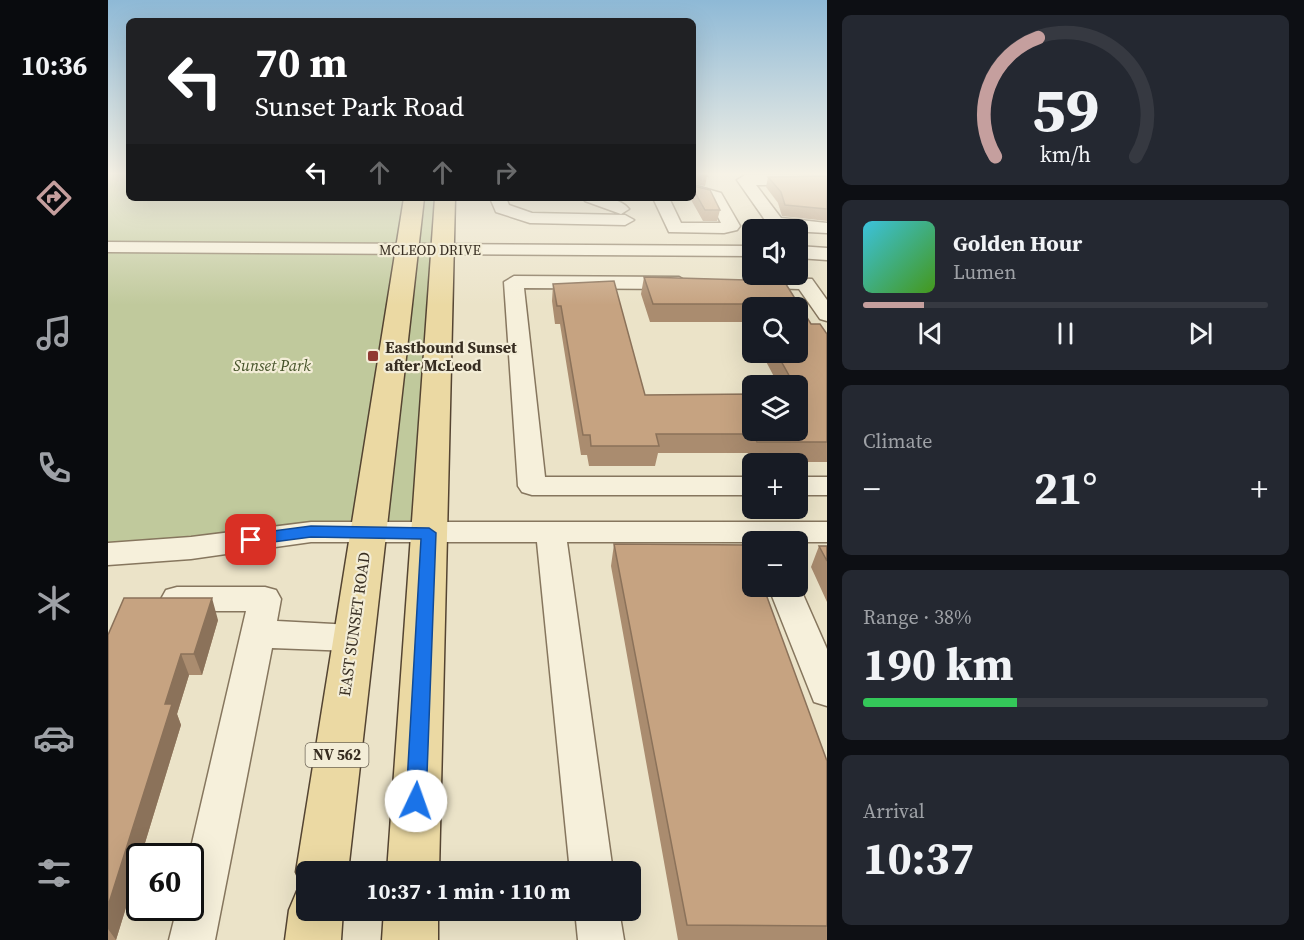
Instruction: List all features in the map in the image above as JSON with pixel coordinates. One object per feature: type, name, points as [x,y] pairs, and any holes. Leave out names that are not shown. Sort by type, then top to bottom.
[{"type":"main road","name":"EAST SUNSET ROAD","points":[[323,861],[411,217]]},
{"type":"main road","points":[[414,861],[444,217]]},
{"type":"main road","points":[[312,940],[315,921]]},
{"type":"main road","points":[[410,940],[411,921]]},
{"type":"street","points":[[624,217],[637,250]]},
{"type":"street","points":[[670,217],[675,228],[724,228],[731,226],[726,217]]},
{"type":"street","points":[[808,227],[827,228]]},
{"type":"street","name":"MCLEOD DRIVE","points":[[108,247],[742,251]]},
{"type":"street","points":[[547,250],[553,282]]},
{"type":"street","points":[[808,253],[826,255]]},
{"type":"street","points":[[697,283],[514,282],[532,486],[742,486]]},
{"type":"street","points":[[733,283],[742,283]]},
{"type":"street","points":[[808,283],[827,283]]},
{"type":"street","points":[[806,285],[827,315]]},
{"type":"street","points":[[808,486],[827,486]]},
{"type":"street","points":[[108,554],[191,548],[311,532],[742,537]]},
{"type":"street","points":[[808,534],[827,532]]},
{"type":"street","points":[[551,533],[591,861]]},
{"type":"street","points":[[789,597],[827,691]]},
{"type":"street","points":[[147,600],[265,599],[192,940]]},
{"type":"street","points":[[257,634],[352,638]]},
{"type":"street","points":[[598,921],[601,940]]},
{"type":"green space","name":"Sunset Park","points":[[108,217],[444,217],[429,533],[108,554]]},
{"type":"building","points":[[644,277],[742,280],[742,285],[787,285],[794,297],[742,297],[742,304],[653,304]]},
{"type":"building","points":[[614,281],[645,395],[742,394],[742,434],[656,434],[659,446],[591,446],[590,435],[583,435],[561,306],[557,306],[553,284]]},
{"type":"building","points":[[808,319],[811,324],[820,324],[827,334],[827,442],[757,442],[808,441],[808,375],[789,375],[782,363],[808,363]]},
{"type":"building","points":[[614,544],[742,545],[742,597],[767,597],[827,761],[827,926],[687,925]]},
{"type":"building","points":[[819,546],[827,546],[827,561]]},
{"type":"building","points":[[124,598],[212,598],[194,654],[181,654],[165,704],[172,704],[128,843],[126,843],[108,906],[108,635]]},
{"type":"place","name":"Eastbound Sunset after McLeod","points":[[373,356]]},
{"type":"route","points":[[251,540],[311,532],[429,533],[416,801]]}]
